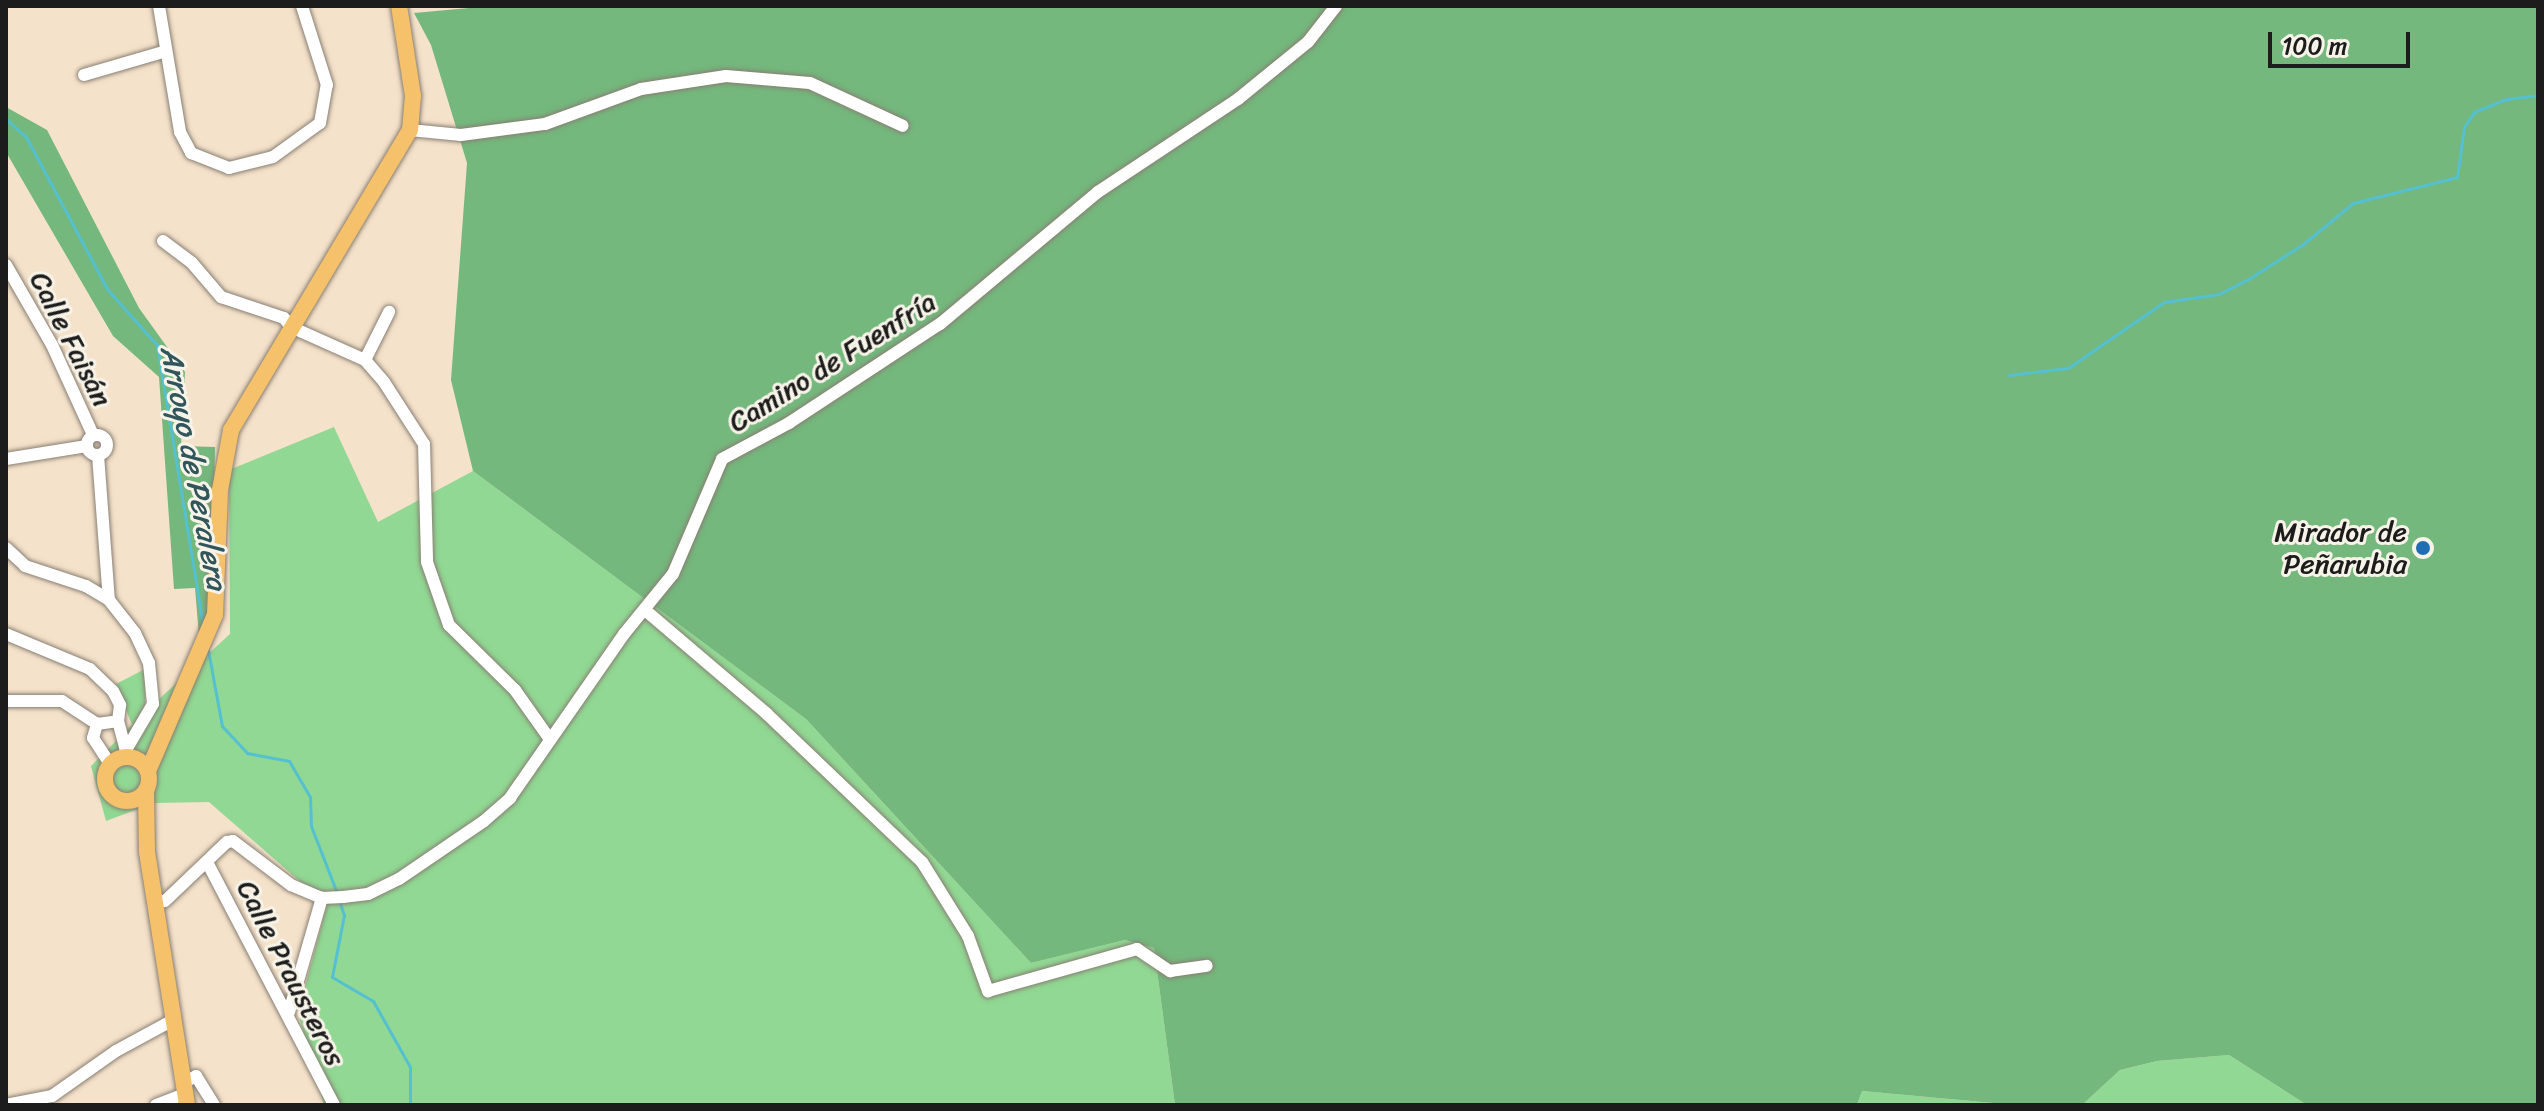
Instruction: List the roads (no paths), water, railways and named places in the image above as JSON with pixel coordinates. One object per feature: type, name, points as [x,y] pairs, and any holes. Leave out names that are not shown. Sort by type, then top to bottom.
[{"type":"main road","points":[[147,852],[134,815],[104,783],[110,764],[135,759],[164,737],[215,615],[224,449],[243,406],[410,130],[413,96],[399,6]]},
{"type":"main road","points":[[135,759],[146,791],[147,852],[185,1094]]},
{"type":"main road","points":[[121,801],[136,800],[146,791]]},
{"type":"street","points":[[159,6],[180,132],[191,153],[229,168],[241,168],[273,157],[320,123],[327,85],[302,6]]},
{"type":"street","name":"Camino de Fuenfría","points":[[332,897],[368,894],[399,879],[484,821],[510,798],[549,738],[673,574],[722,459],[789,423],[940,324],[1098,192],[1238,99],[1308,42],[1336,6]]},
{"type":"street","points":[[84,75],[166,51]]},
{"type":"street","points":[[410,130],[461,135],[545,124],[641,89],[726,76],[810,83],[903,126]]},
{"type":"street","points":[[163,241],[192,263],[221,297],[284,318],[291,327],[365,360],[406,412],[424,444],[427,562],[449,625],[515,690],[549,738]]},
{"type":"street","name":"Calle Faisán","points":[[6,265],[52,345],[90,440],[107,442],[98,455]]},
{"type":"street","points":[[365,360],[389,312]]},
{"type":"street","points":[[7,457],[90,440],[98,455],[109,600]]},
{"type":"street","points":[[6,548],[25,566],[86,586],[109,600],[149,663],[153,704],[140,729],[135,759]]},
{"type":"street","points":[[86,586],[106,571]]},
{"type":"street","points":[[645,610],[767,714],[922,862],[968,936],[988,991],[1137,949],[1170,971],[1207,966]]},
{"type":"street","points":[[6,634],[90,669],[113,691],[120,705],[121,724],[135,759]]},
{"type":"street","points":[[6,701],[62,701],[97,724],[121,724],[140,729]]},
{"type":"street","points":[[97,724],[93,738],[110,764]]},
{"type":"street","points":[[155,904],[165,901],[227,842],[233,841],[291,885],[332,897],[289,1012]]},
{"type":"street","name":"Calle Prausteros","points":[[207,862],[289,1012],[334,1105]]},
{"type":"street","points":[[6,1105],[52,1096],[116,1051],[173,1020]]},
{"type":"street","points":[[156,1105],[185,1094],[196,1076],[214,1105]]},
{"type":"waterway","points":[[2009,375],[2068,368],[2164,302],[2219,294],[2303,244],[2353,203],[2457,177],[2464,127],[2474,112],[2507,99],[2538,95]]},
{"type":"waterway","name":"Arroyo de Peralera","points":[[6,119],[26,137],[107,289],[157,345],[203,625]]},
{"type":"waterway","points":[[208,650],[222,726],[247,753],[289,761],[310,797],[311,826],[337,893]]},
{"type":"waterway","points":[[339,900],[344,915],[332,977],[373,1001],[410,1067],[410,1105]]},
{"type":"place","name":"Mirador de Peñarubia","points":[[2423,548]]}]
